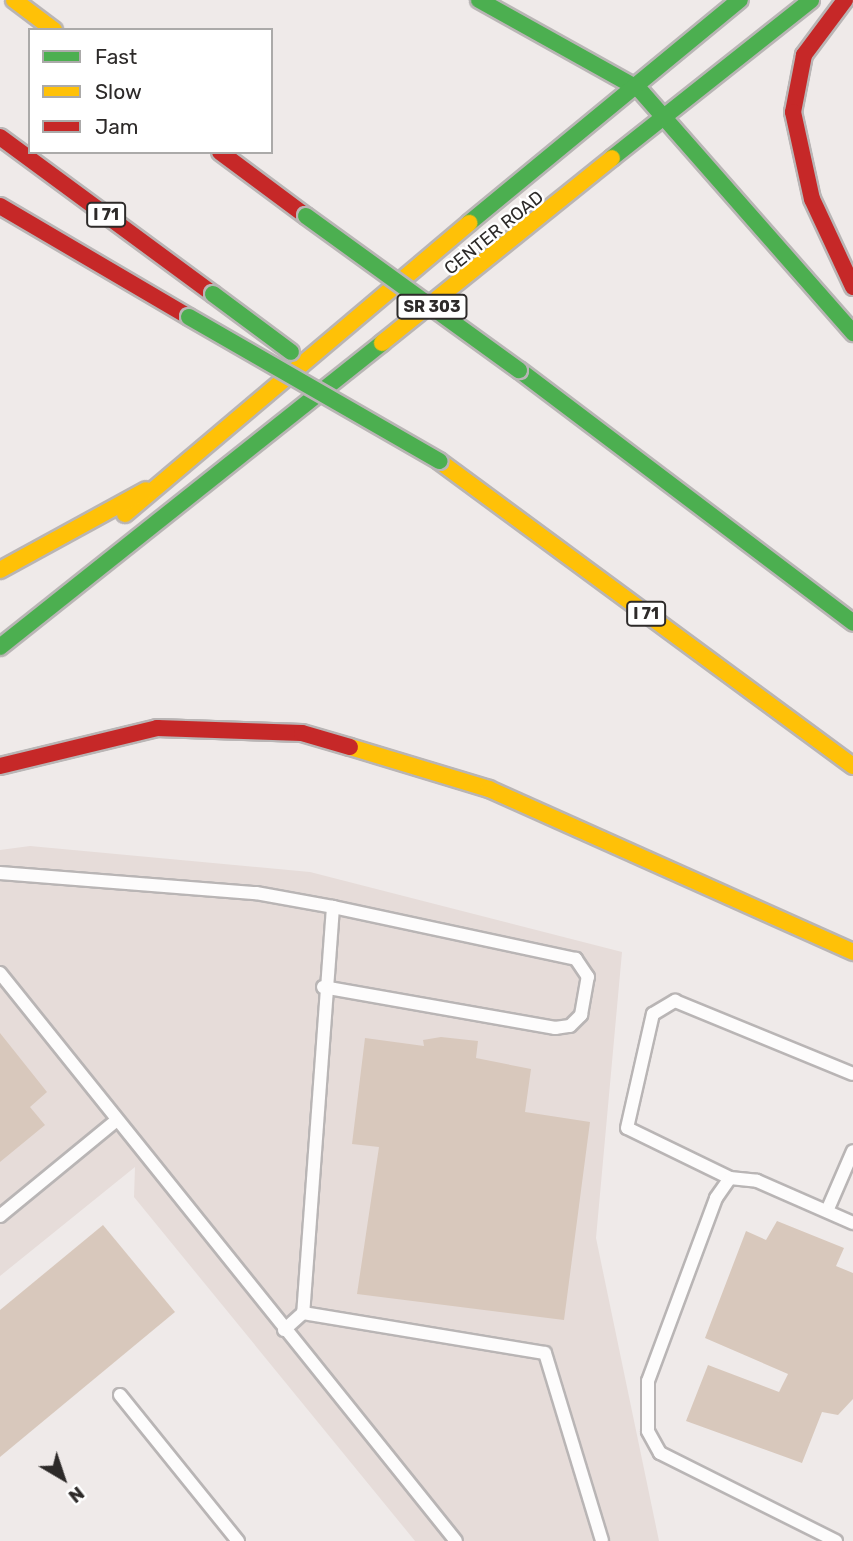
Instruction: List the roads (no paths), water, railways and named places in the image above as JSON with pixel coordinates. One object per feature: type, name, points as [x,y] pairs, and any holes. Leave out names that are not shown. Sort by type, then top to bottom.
[{"type":"main road","points":[[14,0],[51,28]]},
{"type":"main road","points":[[479,0],[639,89],[668,115],[853,333]]},
{"type":"main road","name":"CENTER ROAD","points":[[63,593],[106,535],[146,490],[639,89],[740,0]]},
{"type":"main road","name":"CENTER ROAD","points":[[0,647],[63,593],[268,438],[811,0]]},
{"type":"main road","points":[[845,0],[804,55],[793,112],[812,199],[853,287]]},
{"type":"main road","name":"I 71","points":[[0,137],[853,766]]},
{"type":"main road","points":[[223,154],[519,370],[853,623]]},
{"type":"main road","points":[[0,206],[439,461]]},
{"type":"main road","points":[[0,570],[146,490]]},
{"type":"main road","points":[[0,766],[157,728],[302,733],[489,789],[853,951]]},
{"type":"lane","points":[[0,873],[256,893],[576,958],[589,977],[581,1015],[570,1026],[555,1028],[323,987]]},
{"type":"lane","points":[[284,1330],[303,1313],[323,987],[334,907]]},
{"type":"lane","points":[[1,977],[456,1541]]},
{"type":"lane","points":[[853,1074],[675,1001],[653,1014],[627,1128],[730,1178],[757,1181],[853,1223]]},
{"type":"lane","points":[[0,1216],[117,1120]]},
{"type":"lane","points":[[827,1212],[853,1151]]},
{"type":"lane","points":[[730,1178],[666,1323],[648,1381],[648,1431],[660,1453],[680,1468],[836,1541]]},
{"type":"lane","points":[[303,1313],[545,1353],[602,1541]]},
{"type":"lane","points":[[120,1395],[238,1541]]}]
